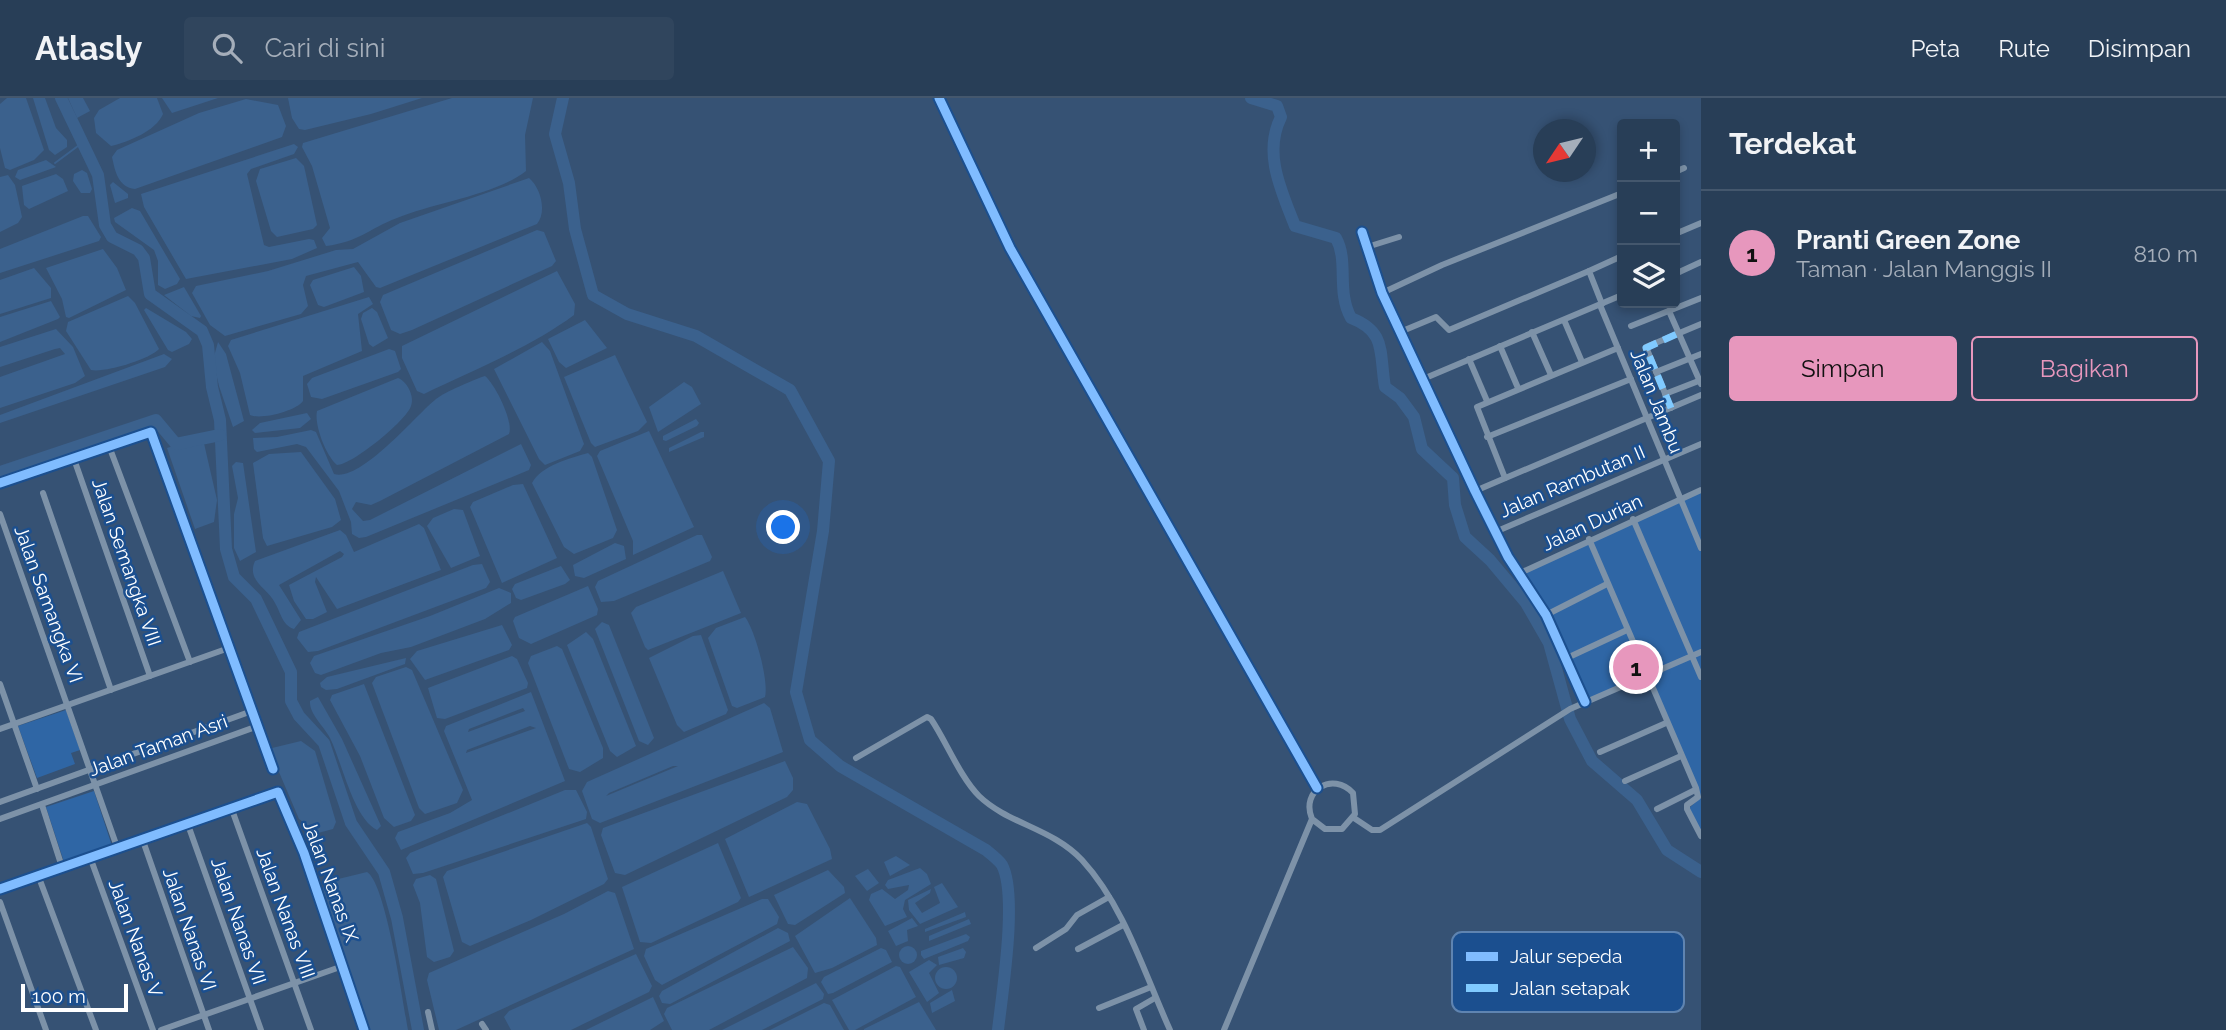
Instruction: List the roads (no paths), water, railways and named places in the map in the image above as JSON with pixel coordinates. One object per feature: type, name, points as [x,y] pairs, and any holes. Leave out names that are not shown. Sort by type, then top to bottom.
[{"type":"street","points":[[939,98],[1010,248],[1317,788]]},
{"type":"street","points":[[1680,170],[1684,168]]},
{"type":"street","points":[[1381,293],[1442,265],[1617,195]]},
{"type":"street","points":[[1680,232],[1701,223]]},
{"type":"street","points":[[1362,232],[1381,293],[1495,532],[1518,574],[1546,615],[1585,702]]},
{"type":"street","points":[[1367,247],[1399,237]]},
{"type":"street","points":[[1400,332],[1435,317],[1449,330],[1617,258]]},
{"type":"street","points":[[1680,272],[1701,262]]},
{"type":"street","name":"Jalan Jambu","points":[[1589,271],[1701,548]]},
{"type":"street","points":[[1423,379],[1617,297]]},
{"type":"street","points":[[1631,326],[1701,298]]},
{"type":"street","points":[[1665,394],[1700,381],[1670,311]]},
{"type":"street","points":[[1564,320],[1581,362]]},
{"type":"street","points":[[1671,408],[1646,347],[1701,324]]},
{"type":"street","points":[[1532,332],[1550,375]]},
{"type":"street","points":[[1500,346],[1518,388]]},
{"type":"street","points":[[1505,478],[1476,410],[1487,401],[1618,348]]},
{"type":"street","points":[[1656,372],[1701,354]]},
{"type":"street","points":[[1469,359],[1487,401]]},
{"type":"street","points":[[1487,437],[1631,379]]},
{"type":"street","points":[[1475,491],[1701,395]]},
{"type":"street","points":[[0,483],[151,432],[252,711]]},
{"type":"street","name":"Jalan Rambutan II","points":[[1495,532],[1701,444]]},
{"type":"street","points":[[109,446],[190,662]]},
{"type":"street","name":"Jalan Semangka VIII","points":[[74,459],[150,676]]},
{"type":"street","name":"Jalan Durian","points":[[1518,574],[1589,539],[1701,490]]},
{"type":"street","points":[[43,493],[111,690]]},
{"type":"street","name":"Jalan Samangka VI","points":[[0,514],[117,847]]},
{"type":"street","points":[[1633,519],[1701,677]]},
{"type":"street","points":[[1589,539],[1695,790],[1698,799],[1687,805],[1687,809],[1701,836]]},
{"type":"street","points":[[1546,615],[1607,584]]},
{"type":"street","points":[[1567,658],[1627,630]]},
{"type":"street","points":[[0,729],[229,648]]},
{"type":"street","points":[[1354,818],[1372,830],[1380,830],[1557,716],[1701,652]]},
{"type":"street","points":[[0,684],[37,789]]},
{"type":"street","name":"Jalan Taman Asri","points":[[0,802],[252,711],[257,726],[0,820]]},
{"type":"street","points":[[856,758],[927,717],[930,718],[979,795],[1061,840],[1091,870],[1123,925],[1170,1030]]},
{"type":"street","points":[[1600,752],[1667,723]]},
{"type":"street","points":[[257,726],[273,769]]},
{"type":"street","points":[[1625,781],[1681,756]]},
{"type":"street","points":[[1224,1030],[1312,818],[1310,799],[1317,788],[1333,782],[1348,788],[1356,800],[1354,818],[1342,829],[1333,831],[1317,825],[1312,818]]},
{"type":"street","points":[[1657,809],[1695,790]]},
{"type":"street","name":"Jalan Nanas IX","points":[[231,807],[272,792],[281,793],[364,1030]]},
{"type":"street","points":[[42,805],[62,866]]},
{"type":"street","points":[[0,889],[231,807]]},
{"type":"street","name":"Jalan Nanas VIII","points":[[231,807],[311,1030]]},
{"type":"street","name":"Jalan Nanas VII","points":[[187,822],[261,1030]]},
{"type":"street","name":"Jalan Nanas VI","points":[[142,838],[209,1030]]},
{"type":"street","name":"Jalan Nanas V","points":[[90,857],[153,1030]]},
{"type":"street","points":[[38,875],[96,1030]]},
{"type":"street","points":[[1036,948],[1066,929],[1077,915],[1109,897]]},
{"type":"street","points":[[0,902],[46,1030]]},
{"type":"street","points":[[1078,948],[1123,925]]},
{"type":"street","points":[[161,1030],[343,965]]},
{"type":"street","points":[[1099,1008],[1151,987]]},
{"type":"street","points":[[1144,1030],[1136,1009],[1155,998]]},
{"type":"street","points":[[428,1012],[432,1030]]},
{"type":"waterway","points":[[61,98],[98,175],[105,225],[112,237],[138,250],[144,258],[150,294],[202,331],[208,345],[212,387],[220,420],[226,549],[234,577],[256,599],[291,672],[291,701],[299,716],[324,743],[351,823],[384,872],[397,918],[418,1030]]},
{"type":"waterway","points":[[563,98],[555,134],[569,183],[575,229],[593,295],[627,314],[696,336],[790,390],[829,461],[823,531],[796,692],[810,740],[840,766],[986,850],[1002,865],[1007,879],[1009,921],[998,1030]]},
{"type":"waterway","points":[[1251,98],[1277,106],[1281,117],[1274,144],[1276,172],[1295,226],[1336,238],[1342,257],[1344,297],[1351,318],[1371,330],[1376,337],[1385,387],[1400,398],[1414,417],[1422,449],[1453,478],[1455,505],[1465,537],[1490,560],[1526,603],[1549,643],[1570,719],[1592,761],[1637,800],[1667,850],[1701,872]]},
{"type":"waterway","points":[[55,163],[82,143]]},
{"type":"waterway","points":[[0,472],[156,420],[176,444],[220,435]]},
{"type":"place","name":"Pranti Green Zone","points":[[1636,667]]}]
